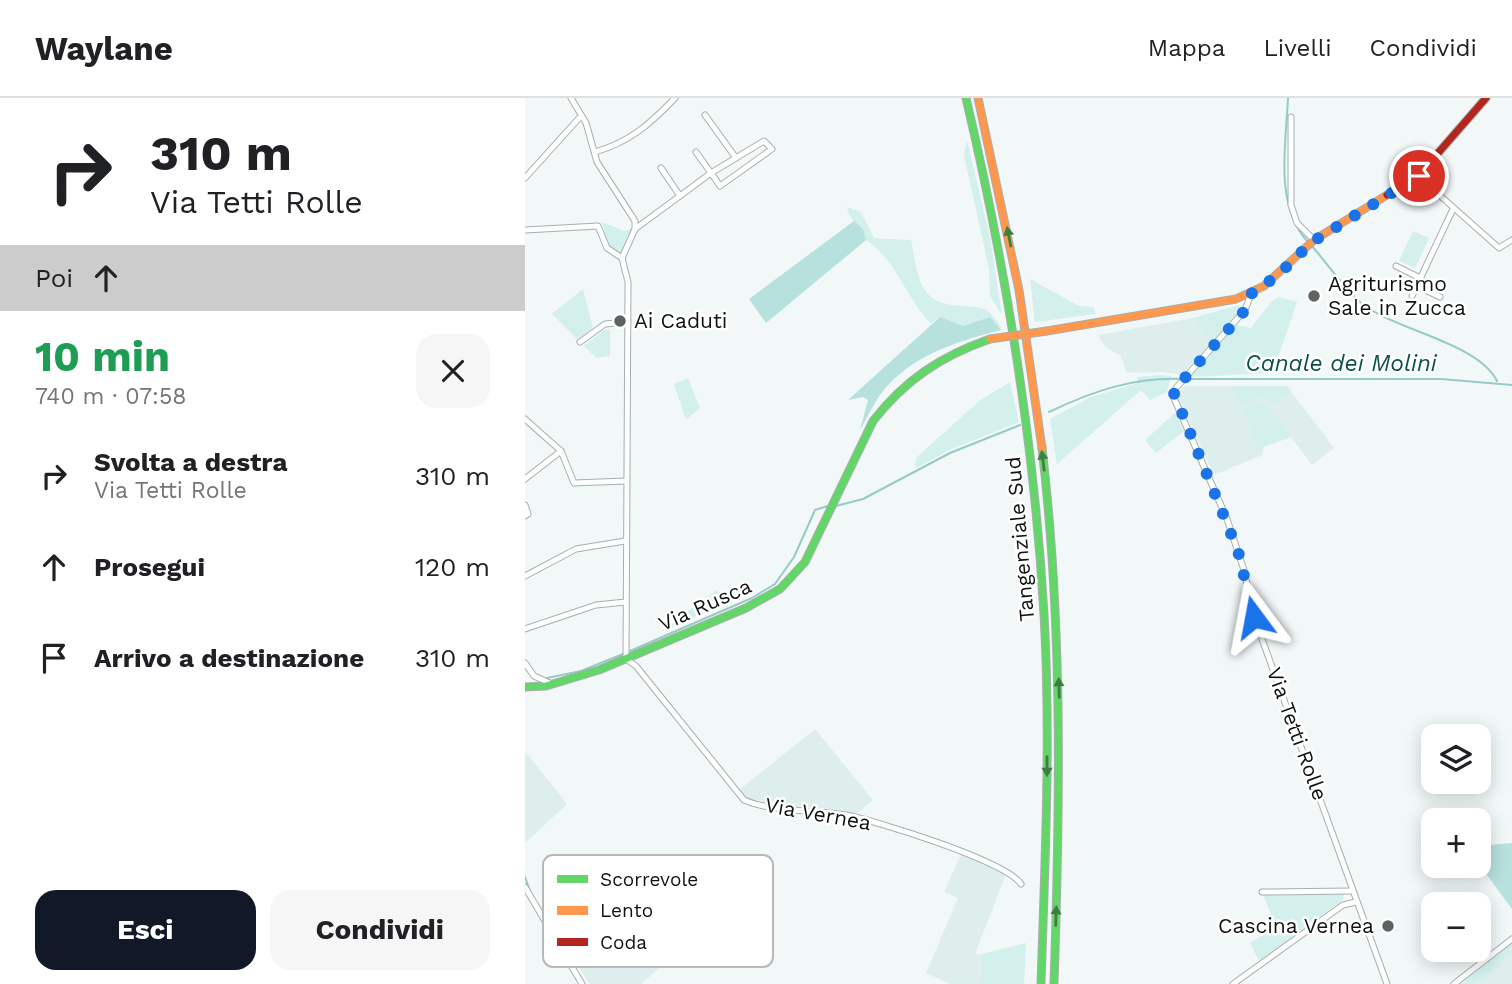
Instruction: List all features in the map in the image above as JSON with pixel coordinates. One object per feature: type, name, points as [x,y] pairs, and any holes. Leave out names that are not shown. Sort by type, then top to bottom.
[{"type":"main road","name":"Tangenziale Sud","points":[[966,98],[1011,317],[1028,429],[1040,554],[1047,706],[1041,984]]},
{"type":"main road","name":"Tangenziale Sud","points":[[978,98],[1009,234],[1027,339],[1051,538],[1059,717],[1054,984]]},
{"type":"main road","points":[[1251,294],[1278,275],[1310,243],[1419,176],[1486,98]]},
{"type":"main road","name":"Via Rusca","points":[[528,686],[555,684],[626,659],[745,608],[780,589],[805,562],[873,421],[887,401],[905,383],[952,351],[990,340],[1236,299],[1251,294]]},
{"type":"street","points":[[571,98],[582,116],[603,172],[629,209],[635,229]]},
{"type":"street","points":[[595,152],[615,146],[644,131],[675,98]]},
{"type":"street","points":[[705,115],[736,158]]},
{"type":"street","points":[[525,178],[582,116]]},
{"type":"street","points":[[1291,117],[1291,205],[1297,223],[1310,243]]},
{"type":"street","points":[[626,659],[628,282],[622,258],[635,229],[711,173],[764,141],[772,149],[720,186],[711,173],[696,152]]},
{"type":"street","points":[[661,168],[680,196]]},
{"type":"street","points":[[1419,176],[1499,248],[1512,240]]},
{"type":"street","points":[[1412,296],[1453,209]]},
{"type":"street","points":[[525,230],[598,226],[607,248],[622,258]]},
{"type":"street","points":[[1396,266],[1420,278]]},
{"type":"street","points":[[1417,286],[1440,297]]},
{"type":"street","name":"Via Tetti Rolle","points":[[1251,294],[1245,310],[1179,384],[1173,396],[1217,493],[1238,551],[1254,617],[1351,891]]},
{"type":"street","points":[[580,342],[605,324],[628,322]]},
{"type":"street","points":[[525,419],[561,451],[574,483],[626,481]]},
{"type":"street","points":[[525,478],[561,451]]},
{"type":"street","points":[[525,505],[528,514],[525,516]]},
{"type":"street","points":[[525,576],[576,549],[625,541]]},
{"type":"street","points":[[525,629],[596,605],[625,602]]},
{"type":"street","name":"Via Vernea","points":[[626,659],[636,666],[744,800],[862,819],[988,861],[1009,872],[1021,884]]},
{"type":"street","points":[[525,663],[533,674]]},
{"type":"street","points":[[525,670],[555,684]]},
{"type":"street","points":[[528,686],[533,674]]},
{"type":"street","points":[[525,887],[543,918]]},
{"type":"street","points":[[1262,892],[1351,891],[1387,984]]},
{"type":"street","points":[[1233,984],[1343,905],[1356,902]]},
{"type":"street","points":[[1454,984],[1512,939]]},
{"type":"street","points":[[572,967],[582,984]]},
{"type":"shaded area","points":[[854,221],[863,229],[866,240],[766,323],[749,299]]},
{"type":"shaded area","points":[[940,317],[963,326],[990,317],[1001,330],[941,349],[901,373],[877,400],[860,430],[868,400],[863,397],[848,400]]},
{"type":"shaded area","points":[[1193,318],[1211,343],[1181,375],[1163,372],[1127,373],[1120,355],[1105,347],[1098,335]]},
{"type":"shaded area","points":[[1185,386],[1287,386],[1334,448],[1312,465],[1291,437],[1264,447],[1262,455],[1214,475],[1176,394]]},
{"type":"shaded area","points":[[815,729],[873,800],[856,814],[749,799],[739,790]]},
{"type":"shaded area","points":[[525,751],[567,804],[525,843]]},
{"type":"shaded area","points":[[1512,843],[1512,909],[1489,878],[1491,845]]},
{"type":"shaded area","points":[[961,854],[1006,874],[975,954],[982,954],[982,980],[972,984],[950,984],[926,973],[958,898],[944,892]]},
{"type":"shaded area","points":[[1512,956],[1512,984],[1475,984]]},
{"type":"shaded area","points":[[578,967],[661,967],[641,984],[590,984]]},
{"type":"green space","points":[[967,140],[990,237],[1002,315],[990,296],[989,269],[964,155]]},
{"type":"green space","points":[[847,207],[861,212],[874,238],[911,240],[921,282],[934,299],[946,304],[984,309],[995,318],[1001,330],[990,317],[963,326],[940,317],[931,323],[886,258],[866,240]]},
{"type":"green space","points":[[602,222],[624,231],[632,228],[620,254],[609,247]]},
{"type":"green space","points":[[1413,231],[1429,238],[1415,268],[1399,261]]},
{"type":"green space","points":[[1030,279],[1079,306],[1093,307],[1096,314],[1035,322]]},
{"type":"green space","points":[[583,289],[593,328],[577,339],[552,314]]},
{"type":"green space","points":[[1279,297],[1297,302],[1273,373],[1191,377],[1236,325],[1251,328],[1272,301]]},
{"type":"green space","points":[[1239,305],[1241,310],[1211,343],[1193,318]]},
{"type":"green space","points":[[610,329],[610,356],[596,358],[584,346],[604,330]]},
{"type":"green space","points":[[1171,376],[1167,392],[1150,400],[1141,390],[1057,464],[1050,419],[1091,397],[1138,383],[1137,377]]},
{"type":"green space","points":[[688,378],[700,408],[686,420],[674,384]]},
{"type":"green space","points":[[1010,382],[1019,422],[949,450],[915,469],[916,458],[979,401]]},
{"type":"green space","points":[[1233,386],[1287,386],[1292,391],[1274,404],[1262,397],[1240,406]]},
{"type":"green space","points":[[1260,402],[1269,407],[1291,437],[1258,448],[1242,409]]},
{"type":"green space","points":[[1175,413],[1184,431],[1156,453],[1145,440]]},
{"type":"green space","points":[[717,590],[725,604],[660,632]]},
{"type":"green space","points":[[1263,894],[1344,894],[1343,900],[1259,961],[1250,943],[1276,927]]},
{"type":"green space","points":[[1026,943],[1024,984],[972,984],[982,980],[982,954]]},
{"type":"green space","points":[[1512,943],[1512,956],[1475,984],[1461,984],[1491,962]]},
{"type":"waterway","points":[[1288,98],[1284,154],[1286,191],[1297,226],[1307,241]]},
{"type":"waterway","points":[[1311,245],[1361,303],[1376,313],[1473,357],[1487,368],[1497,381]]},
{"type":"waterway","name":"Canale dei Molini","points":[[1049,412],[1081,398],[1130,383],[1183,379]]},
{"type":"waterway","name":"Canale dei Molini","points":[[1188,379],[1441,379],[1512,385]]},
{"type":"waterway","name":"Canale dei Molini","points":[[836,506],[863,499],[950,453],[1020,425]]},
{"type":"waterway","name":"Canale dei Molini","points":[[630,651],[752,598],[775,584],[794,557],[815,510],[831,505]]},
{"type":"waterway","name":"Canale dei Molini","points":[[547,678],[581,671],[623,654]]},
{"type":"waterway","points":[[525,877],[530,891]]},
{"type":"traffic: fast","points":[[966,98],[1006,290],[1025,419],[1039,549],[1047,706],[1041,984]]},
{"type":"traffic: fast","points":[[525,687],[546,686],[599,670],[746,608],[780,589],[805,562],[873,421],[885,406],[925,371],[956,353],[990,339]]},
{"type":"traffic: fast","points":[[1042,448],[1057,649],[1058,850],[1054,984]]},
{"type":"traffic: slow","points":[[978,98],[1019,290],[1042,448]]},
{"type":"traffic: slow","points":[[1047,331],[1236,299],[1264,286],[1314,240],[1387,195]]},
{"type":"traffic: slow","points":[[990,339],[1047,331]]},
{"type":"traffic: jam","points":[[1387,195],[1418,176],[1486,98]]},
{"type":"place","name":"Agriturismo Sale in Zucca","points":[[1314,296]]},
{"type":"place","name":"Ai Caduti","points":[[620,321]]},
{"type":"place","name":"Cascina Vernea","points":[[1388,926]]},
{"type":"route","points":[[1254,617],[1238,551],[1217,493],[1178,408],[1173,391],[1245,310],[1251,294],[1278,275],[1302,249],[1419,176]]}]
